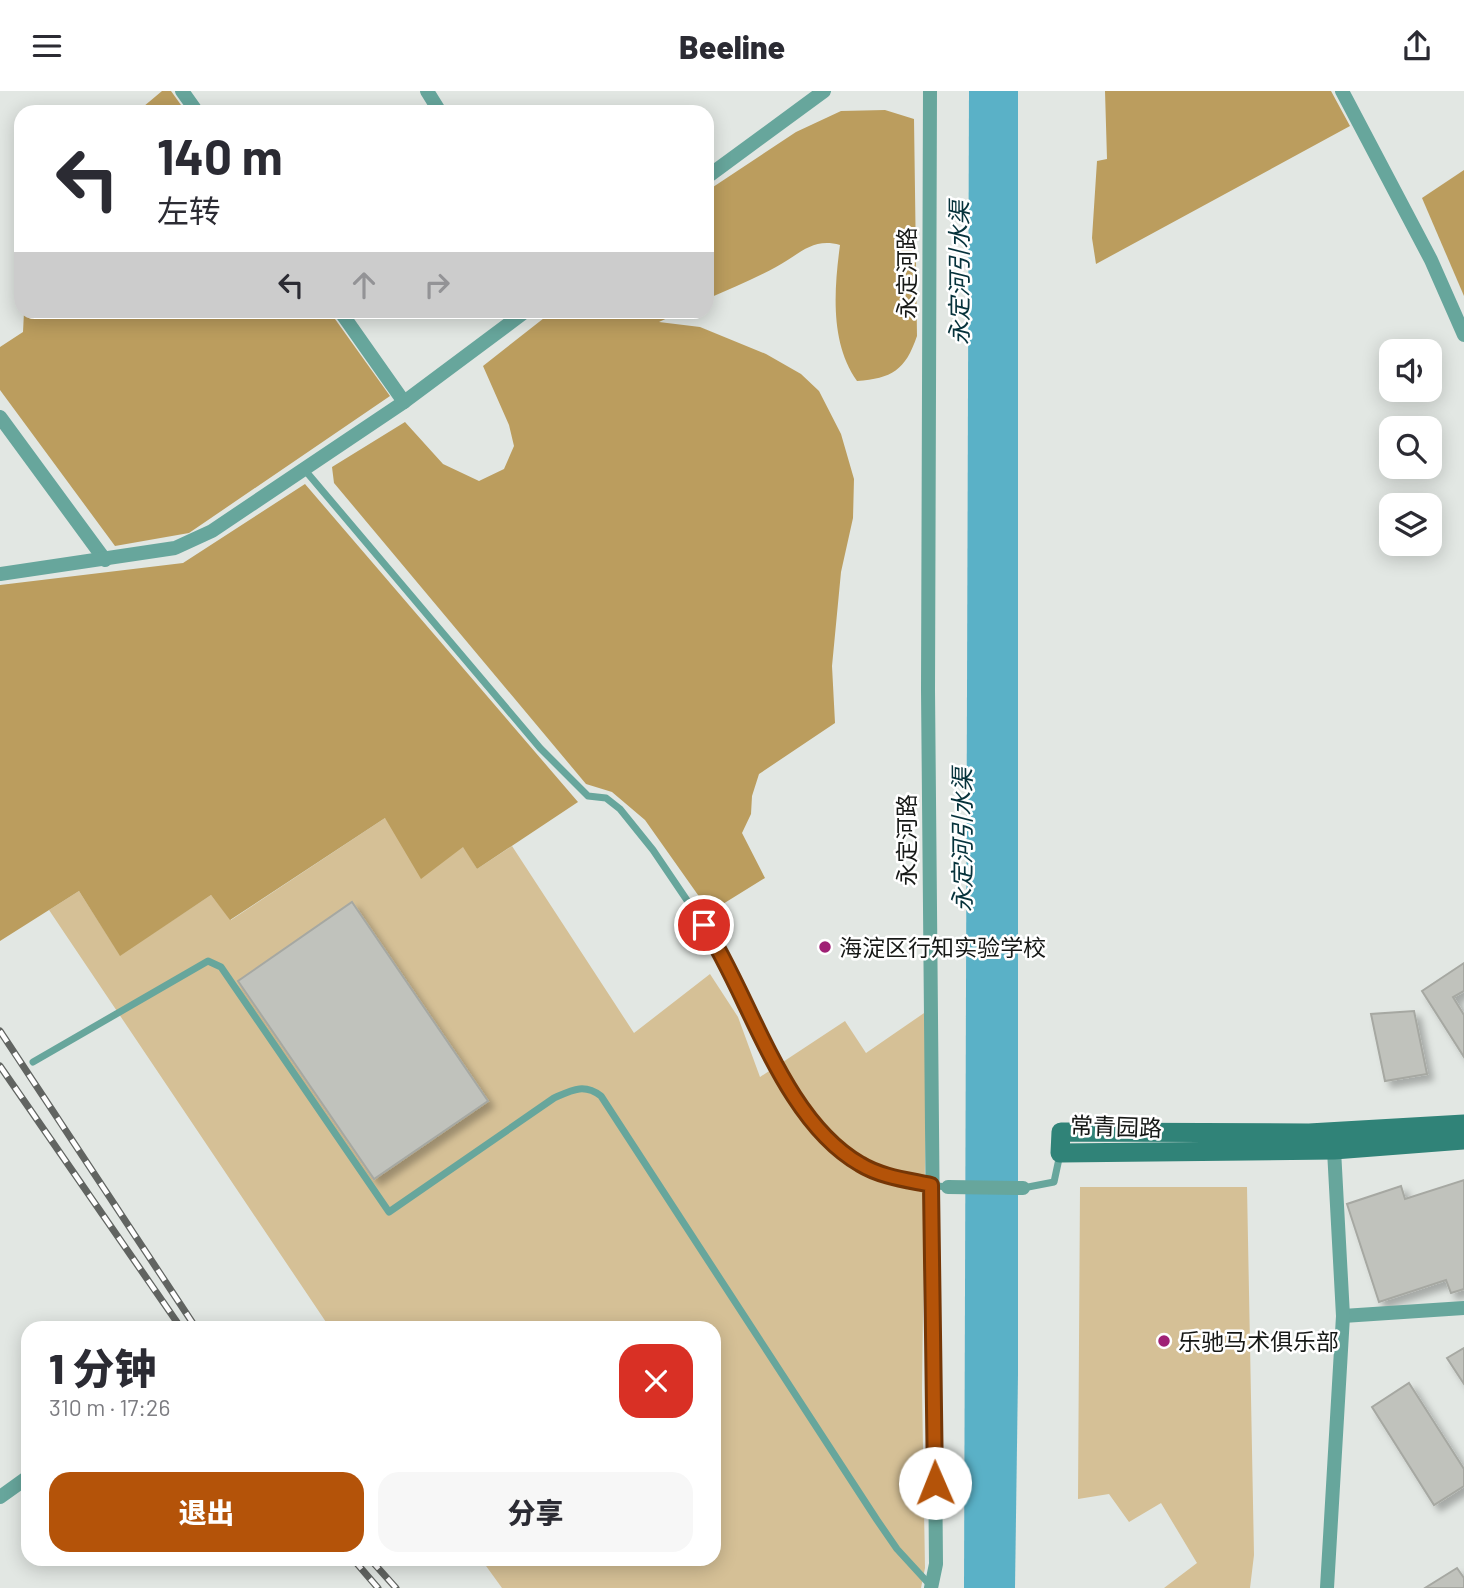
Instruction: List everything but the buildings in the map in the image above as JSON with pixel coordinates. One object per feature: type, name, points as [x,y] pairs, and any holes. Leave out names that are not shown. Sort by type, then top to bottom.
[{"type":"street","points":[[714,172],[824,91]]},
{"type":"street","name":"永定河路","points":[[930,91],[928,703],[936,1564],[932,1587]]},
{"type":"street","points":[[1342,91],[1431,260],[1464,335]]},
{"type":"street","points":[[346,319],[404,402]]},
{"type":"street","points":[[0,574],[175,548],[212,531],[404,402],[515,319]]},
{"type":"street","points":[[0,417],[105,560]]},
{"type":"street","name":"常青园路","points":[[1464,1124],[1309,1133],[1061,1132],[1060,1153],[1334,1150],[1464,1140]]},
{"type":"street","points":[[1327,1588],[1343,1316],[1334,1150]]},
{"type":"street","points":[[948,1187],[1023,1188]]},
{"type":"street","points":[[1343,1316],[1464,1308]]},
{"type":"street","points":[[0,1497],[21,1482]]},
{"type":"lane","points":[[304,469],[540,748],[588,796],[606,798],[620,809],[653,850],[699,918]]},
{"type":"lane","points":[[704,925],[721,951],[771,1056],[811,1122],[859,1164],[874,1171],[948,1187]]},
{"type":"lane","points":[[33,1062],[208,961],[221,967],[389,1212],[554,1098],[576,1088],[591,1088],[601,1096],[884,1530],[932,1587]]},
{"type":"lane","points":[[1023,1188],[1054,1182],[1060,1153]]},
{"type":"shaded area","points":[[162,91],[171,91],[181,105],[145,105]]},
{"type":"shaded area","points":[[1105,91],[1331,91],[1350,126],[1096,264],[1092,238],[1097,161],[1107,159]]},
{"type":"shaded area","points":[[885,110],[914,119],[917,336],[907,357],[896,371],[879,378],[857,381],[848,366],[838,333],[836,280],[840,245],[821,243],[806,248],[768,271],[714,296],[714,186],[796,132],[841,111]]},
{"type":"shaded area","points":[[1464,170],[1464,296],[1422,198]]},
{"type":"shaded area","points":[[24,319],[335,319],[390,396],[189,533],[115,546],[0,390],[0,347],[23,332]]},
{"type":"shaded area","points":[[543,319],[665,319],[659,322],[700,327],[766,354],[801,374],[819,391],[841,434],[854,479],[853,518],[841,572],[832,666],[835,723],[759,774],[752,796],[751,814],[742,833],[765,878],[710,912],[645,820],[612,792],[586,784],[334,483],[332,467],[405,422],[443,464],[479,481],[504,469],[514,446],[509,425],[483,366]]},
{"type":"shaded area","points":[[305,484],[578,802],[477,869],[463,847],[421,879],[385,818],[230,920],[211,895],[120,956],[79,891],[0,941],[0,585],[183,563]]},
{"type":"shaded area","points":[[385,818],[464,847],[477,869],[512,846],[634,1033],[710,974],[738,1017],[760,1077],[845,1021],[866,1053],[927,1011],[922,1389],[925,1568],[921,1588],[502,1588],[486,1566],[721,1566],[721,1321],[325,1321],[49,910],[79,891],[120,955],[211,895],[231,920]]},
{"type":"shaded area","name":"乐驰马术俱乐部","points":[[1080,1187],[1247,1187],[1254,1555],[1250,1588],[1164,1588],[1197,1563],[1161,1503],[1129,1522],[1109,1494],[1078,1499]]},
{"type":"water","points":[[969,91],[1018,91],[1018,1374],[1015,1588],[964,1588]]},
{"type":"railway","points":[[0,1031],[191,1321]]},
{"type":"railway","points":[[0,1066],[176,1321]]},
{"type":"railway","points":[[359,1566],[378,1588]]},
{"type":"railway","points":[[376,1566],[396,1588]]},
{"type":"place","name":"海淀区行知实验学校","points":[[825,947]]},
{"type":"place","name":"乐驰马术俱乐部","points":[[1164,1341]]},
{"type":"route","points":[[704,925],[721,951],[771,1056],[811,1122],[831,1143],[859,1164],[874,1171],[931,1185],[935,1483]]},
{"type":"water label","name":"永定河引水渠","points":[[958,273]]},
{"type":"water label","name":"永定河引水渠","points":[[961,840]]}]
